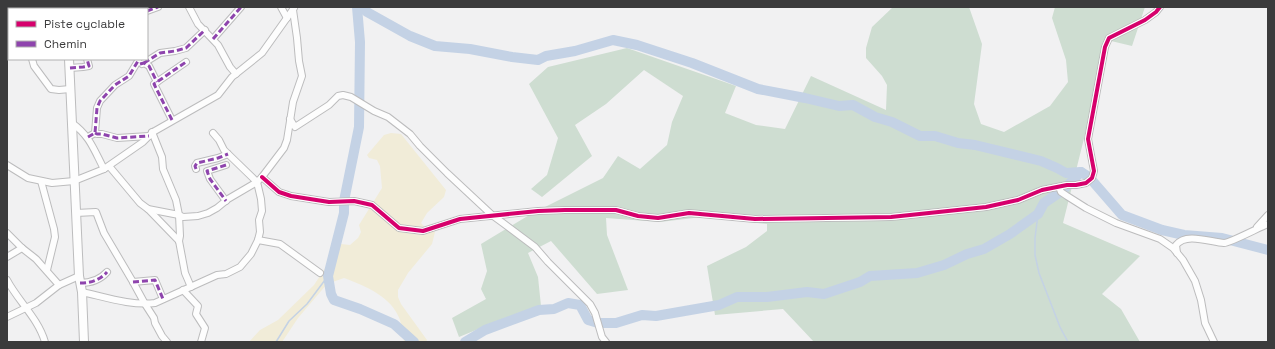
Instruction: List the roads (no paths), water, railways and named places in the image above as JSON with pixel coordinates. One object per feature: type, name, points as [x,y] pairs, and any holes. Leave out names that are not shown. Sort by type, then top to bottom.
[{"type":"street","points":[[148,11],[158,7]]},
{"type":"street","points":[[188,7],[198,24],[214,39],[230,67],[236,74]]},
{"type":"street","points":[[214,39],[240,7]]},
{"type":"street","points":[[281,7],[287,18]]},
{"type":"street","points":[[262,177],[279,192],[291,196],[329,202],[354,201],[372,205],[399,228],[422,231],[460,219],[565,210],[616,210],[638,216],[658,218],[689,213],[755,219],[891,217],[986,207],[1018,200],[1042,190],[1086,183],[1092,178],[1094,170],[1088,139],[1105,47],[1109,38],[1145,20],[1160,7]]},
{"type":"street","points":[[8,167],[28,178],[52,183],[74,181],[106,167],[143,142],[150,134],[218,95],[236,74],[262,54],[294,9]]},
{"type":"street","points":[[148,209],[183,217],[208,214],[257,182],[284,148],[287,140],[294,102],[302,76],[298,61],[294,9]]},
{"type":"street","points":[[7,10],[7,15]]},
{"type":"street","points":[[148,58],[160,53],[186,48],[205,30]]},
{"type":"street","points":[[32,60],[34,66],[51,89],[70,89]]},
{"type":"street","points":[[84,342],[82,292],[79,279],[69,63],[83,67],[88,66],[87,60]]},
{"type":"street","points":[[95,133],[97,108],[100,101],[115,85],[129,76],[140,61],[149,66],[157,82]]},
{"type":"street","points":[[172,120],[154,84],[186,62]]},
{"type":"street","points":[[290,119],[295,127],[329,105],[338,96],[343,95],[351,96],[374,111],[388,116],[410,134],[420,146],[492,216],[503,222],[535,247],[590,304],[595,312],[602,337],[606,342]]},
{"type":"street","points":[[72,123],[88,137],[106,167],[179,241]]},
{"type":"street","points":[[88,137],[95,133],[117,138],[150,134]]},
{"type":"street","points":[[82,292],[125,302],[144,304],[155,303],[217,275],[226,274],[240,267],[251,254],[258,240],[260,232],[259,220],[262,211],[257,182],[224,150],[219,140],[213,133]]},
{"type":"street","points":[[150,134],[162,157],[162,169],[174,192],[179,215],[179,241],[185,272],[190,287]]},
{"type":"street","points":[[196,169],[195,166],[197,163],[228,154]]},
{"type":"street","points":[[226,165],[207,171],[210,179],[226,201]]},
{"type":"street","points":[[41,181],[55,237],[46,270]]},
{"type":"street","points":[[1059,187],[1061,192],[1086,208],[1116,223],[1160,239],[1173,248],[1183,260],[1195,281],[1201,300],[1205,323],[1214,342]]},
{"type":"street","points":[[76,213],[96,212],[104,233],[134,282],[144,304],[154,318],[155,323],[166,342]]},
{"type":"street","points":[[1254,230],[1268,215]]},
{"type":"street","points":[[1177,253],[1176,245],[1179,241],[1188,239],[1226,243],[1268,224]]},
{"type":"street","points":[[7,233],[36,259],[59,285]]},
{"type":"street","points":[[258,240],[280,244],[320,273]]},
{"type":"street","points":[[7,257],[22,248]]},
{"type":"street","points":[[7,317],[36,303],[59,285],[79,279],[94,281],[107,272]]},
{"type":"street","points":[[7,280],[26,308],[45,342]]},
{"type":"street","points":[[134,282],[155,280],[163,299]]},
{"type":"street","points":[[183,290],[198,306],[196,314],[206,328],[201,342]]},
{"type":"waterway","points":[[357,7],[360,42],[359,127],[344,201],[344,213],[328,276],[331,294],[334,300],[360,309],[394,324],[414,342]]},
{"type":"waterway","points":[[362,7],[367,12],[410,36],[435,46],[470,49],[512,57],[538,60],[546,56],[575,51],[613,40],[637,45],[692,63],[758,89],[839,106],[853,105],[875,117],[892,122],[920,136],[935,136],[958,143],[975,145],[1041,161],[1066,173],[1081,172],[1089,177],[1122,215],[1162,230],[1184,235],[1222,238],[1268,250]]},
{"type":"waterway","points":[[465,342],[485,330],[539,310],[554,309],[568,303],[580,305],[588,320],[598,323],[616,323],[642,315],[656,316],[719,305],[737,297],[767,297],[807,292],[824,294],[860,282],[870,276],[917,273],[944,265],[967,254],[984,249],[1010,234],[1038,214],[1044,203],[1063,190],[1081,172]]},
{"type":"waterway","points":[[1038,214],[1035,238],[1035,255],[1039,273],[1060,327],[1068,342]]},
{"type":"waterway","points":[[276,342],[289,321],[307,304],[328,276]]}]
